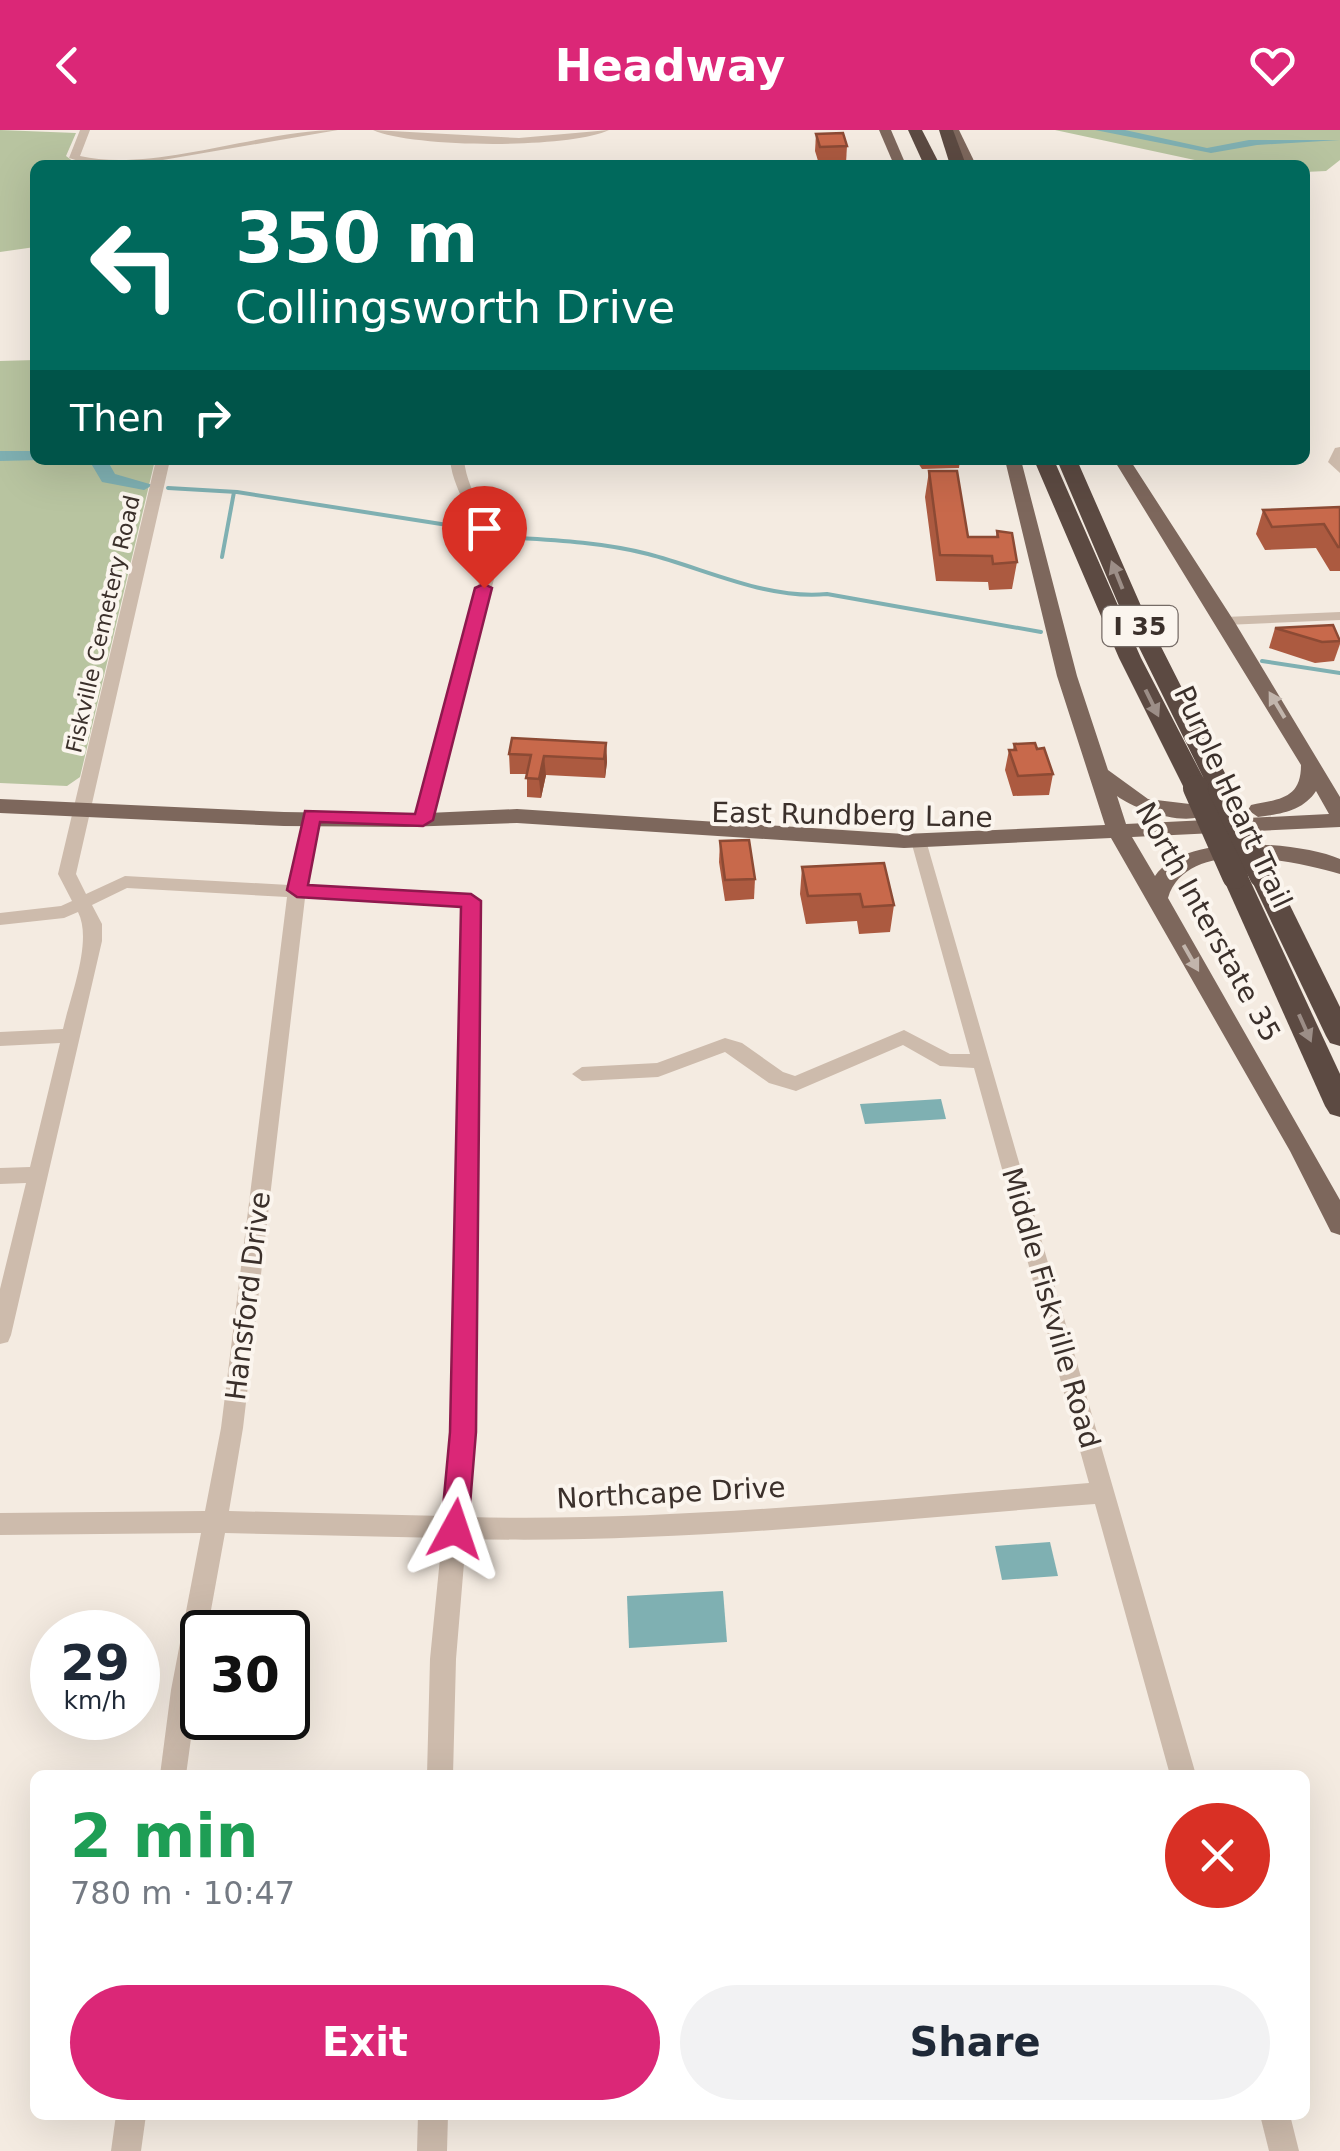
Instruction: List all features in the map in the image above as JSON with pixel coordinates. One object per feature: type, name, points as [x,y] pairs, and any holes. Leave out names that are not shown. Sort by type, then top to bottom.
[{"type":"highway","points":[[898,130],[912,160]]},
{"type":"highway","points":[[916,130],[930,160]]},
{"type":"highway","points":[[949,130],[957,160]]},
{"type":"highway","name":"Purple Heart Trail","points":[[1046,465],[1130,658],[1208,788]]},
{"type":"highway","name":"Purple Heart Trail","points":[[1068,465],[1249,876],[1340,1106]]},
{"type":"highway","name":"Purple Heart Trail","points":[[1249,876],[1340,1036]]},
{"type":"main road","points":[[885,130],[898,160]]},
{"type":"main road","points":[[949,130],[967,160]]},
{"type":"main road","name":"North Interstate 35","points":[[1014,465],[1067,676],[1121,837],[1301,1148],[1340,1225]]},
{"type":"main road","points":[[1125,465],[1333,795],[1340,817]]},
{"type":"main road","points":[[1063,832],[1094,818],[1102,784],[1160,810],[1247,811],[1285,807],[1299,800],[1312,786],[1311,764]]},
{"type":"main road","name":"East Rundberg Lane","points":[[0,794],[284,819],[312,816],[423,820],[454,829],[920,846],[1121,837],[1340,834]]},
{"type":"main road","name":"East Rundberg Lane","points":[[0,806],[85,804]]},
{"type":"main road","name":"East Rundberg Lane","points":[[920,846],[1063,832],[1121,837],[1340,817]]},
{"type":"main road","points":[[1156,898],[1168,872],[1193,859],[1300,853],[1340,867]]},
{"type":"street","points":[[76,160],[74,155],[85,130]]},
{"type":"street","points":[[99,160],[144,158],[333,130]]},
{"type":"street","points":[[378,130],[484,144],[604,130]]},
{"type":"street","points":[[431,138],[443,130]]},
{"type":"street","points":[[1340,451],[1335,462],[1340,469]]},
{"type":"street","name":"Fiskville Cemetery Road","points":[[1,1334],[94,933],[67,874],[161,465]]},
{"type":"street","points":[[423,820],[492,560],[487,529],[459,487],[458,465]]},
{"type":"street","points":[[1224,620],[1340,616]]},
{"type":"street","name":"Hansford Drive","points":[[174,1770],[184,1690],[232,1428],[297,890],[312,816]]},
{"type":"street","name":"Middle Fiskville Road","points":[[920,846],[1181,1770]]},
{"type":"street","points":[[0,920],[45,917],[125,882],[471,901],[463,1432],[443,1659],[440,1770]]},
{"type":"street","points":[[0,1039],[71,1036]]},
{"type":"street","points":[[582,1074],[658,1070],[725,1045],[736,1048],[769,1076],[796,1084],[904,1036],[947,1061],[982,1061]]},
{"type":"street","points":[[0,1176],[39,1174]]},
{"type":"street","name":"Northcape Drive","points":[[0,1524],[215,1522],[455,1529],[652,1528],[1104,1493]]},
{"type":"street","points":[[126,2151],[129,2120]]},
{"type":"street","points":[[432,2151],[433,2120]]},
{"type":"street","points":[[1276,2120],[1284,2151]]},
{"type":"green space","points":[[0,130],[76,133],[66,156],[71,160],[30,160],[30,248],[0,252]]},
{"type":"green space","points":[[1055,130],[1340,130],[1340,160],[1326,171],[1310,172],[1310,160],[1195,160]]},
{"type":"green space","points":[[30,360],[30,465],[154,465],[80,777],[67,786],[0,783],[0,361]]},
{"type":"water","points":[[1095,130],[1125,130],[1207,148],[1249,140],[1340,140],[1257,145],[1211,153]]},
{"type":"water","points":[[941,1099],[946,1119],[865,1124],[860,1104]]},
{"type":"water","points":[[1050,1542],[1058,1576],[1002,1580],[995,1546]]},
{"type":"water","points":[[723,1591],[727,1642],[629,1648],[627,1596]]},
{"type":"building","points":[[843,133],[847,146],[820,147],[816,134]]},
{"type":"building","points":[[929,471],[957,471],[968,537],[998,537],[997,531],[1012,533],[1017,562],[993,564],[992,556],[940,555]]},
{"type":"building","points":[[1340,507],[1340,547],[1324,524],[1272,527],[1263,510]]},
{"type":"building","points":[[1333,625],[1340,641],[1322,642],[1275,628]]},
{"type":"building","points":[[512,738],[606,743],[604,759],[544,756],[539,779],[526,778],[531,755],[509,754]]},
{"type":"building","points":[[1035,743],[1037,749],[1044,748],[1053,774],[1018,776],[1009,750],[1016,750],[1014,744]]},
{"type":"building","points":[[749,840],[755,879],[725,880],[720,841]]},
{"type":"building","points":[[884,863],[894,905],[863,907],[860,894],[808,896],[802,867]]},
{"type":"waterway","points":[[0,456],[30,456]]},
{"type":"waterway","points":[[101,465],[108,478],[144,485]]},
{"type":"waterway","points":[[168,488],[237,492],[473,529]]},
{"type":"waterway","points":[[222,557],[234,492]]},
{"type":"waterway","points":[[503,537],[612,547],[759,588],[804,595],[827,594],[1041,632]]},
{"type":"waterway","points":[[1262,661],[1340,673]]},
{"type":"route","points":[[455,1529],[463,1432],[471,901],[297,890],[312,816],[423,820],[484,588]]}]
